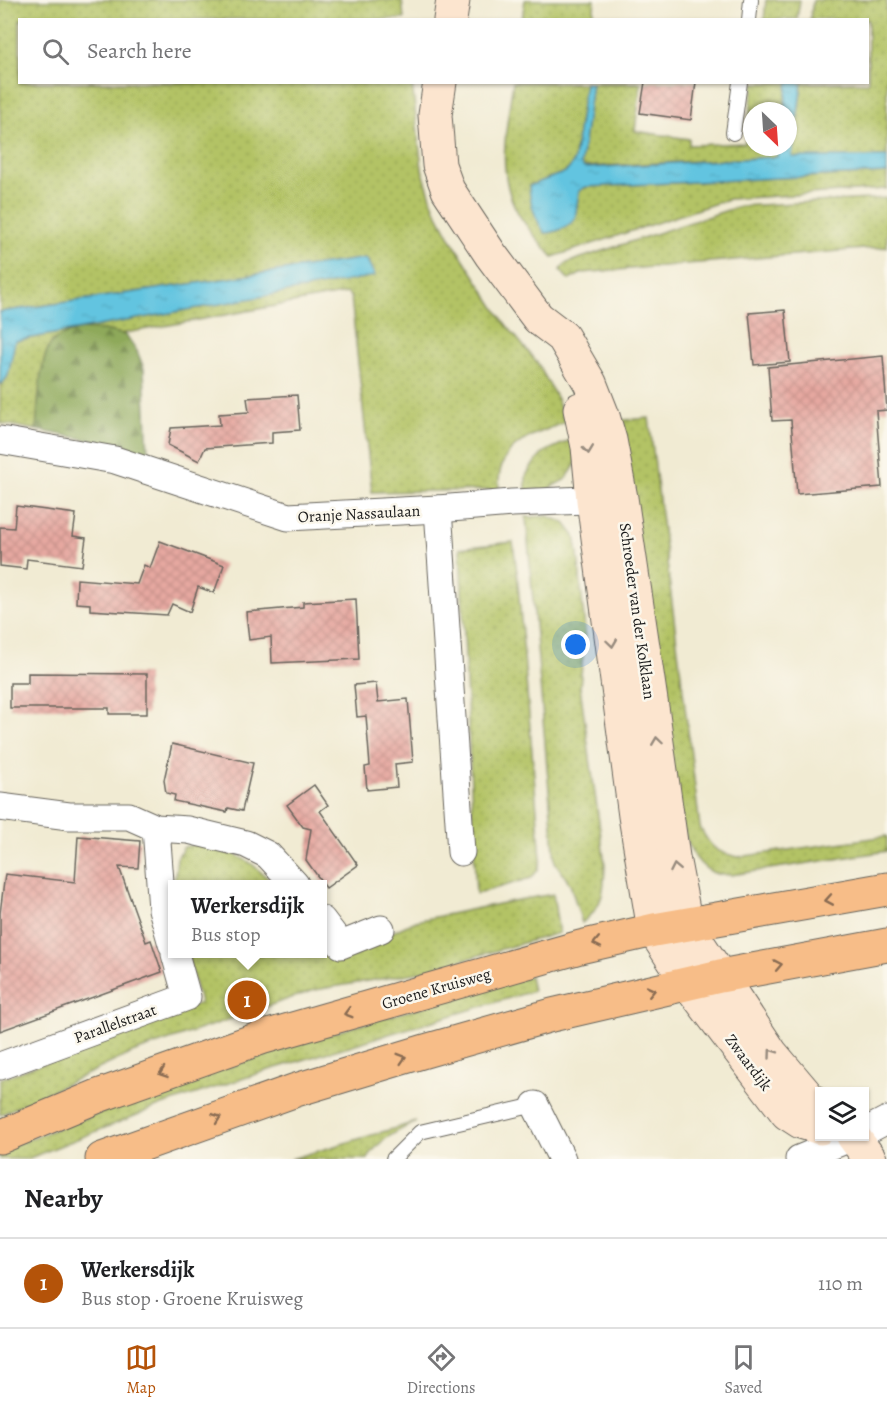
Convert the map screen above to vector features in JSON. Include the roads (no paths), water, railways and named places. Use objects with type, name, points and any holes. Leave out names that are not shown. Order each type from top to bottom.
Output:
[{"type":"main road","name":"Groene Kruisweg","points":[[0,1137],[98,1096],[261,1038],[580,947],[654,930],[887,890]]},
{"type":"main road","points":[[102,1159],[296,1090],[552,1015],[720,976],[887,945]]},
{"type":"street","points":[[450,18],[453,0]]},
{"type":"street","name":"Schroeder van der Kolklaan","points":[[440,84],[435,115],[439,165],[448,190],[491,255],[538,318],[563,337],[590,383],[610,440],[607,499],[637,833],[654,930]]},
{"type":"street","name":"Oranje Nassaulaan","points":[[0,440],[115,460],[288,517],[438,509],[512,502],[607,499]]},
{"type":"street","name":"Schroeder van der Kolklaan","points":[[607,499],[653,714],[673,857],[686,925]]},
{"type":"street","points":[[438,509],[461,852]]},
{"type":"street","points":[[0,807],[69,816],[129,816],[156,828],[188,830],[246,844],[268,855],[290,880]]},
{"type":"street","points":[[156,828],[162,909],[168,930]]},
{"type":"street","name":"Zwaardijk","points":[[686,925],[771,1053],[815,1103]]},
{"type":"street","points":[[327,927],[341,945],[381,928]]},
{"type":"street","name":"Zwaardijk","points":[[654,930],[688,983],[787,1113],[801,1122],[815,1127]]},
{"type":"street","name":"Parallelstraat","points":[[0,1066],[187,997],[176,958]]},
{"type":"street","points":[[535,1105],[561,1159]]},
{"type":"street","points":[[869,1129],[887,1120]]},
{"type":"street","points":[[799,1159],[844,1141]]},
{"type":"street","points":[[857,1141],[870,1159]]},
{"type":"lane","points":[[749,18],[751,0]]},
{"type":"lane","points":[[733,133],[740,84]]},
{"type":"lane","points":[[393,1159],[420,1132],[535,1105]]},
{"type":"water","points":[[585,84],[592,84],[581,164],[583,167],[777,157],[887,157],[887,173],[585,187],[579,191],[575,219],[562,229],[549,233],[545,233],[538,222],[529,186],[565,172],[572,165]]},
{"type":"water","points":[[788,84],[802,84],[797,120],[797,102],[785,102]]},
{"type":"water","points":[[366,258],[375,276],[15,341],[8,376],[2,384],[0,383],[0,312]]},
{"type":"place","name":"Werkersdijk","points":[[247,1000]]}]
